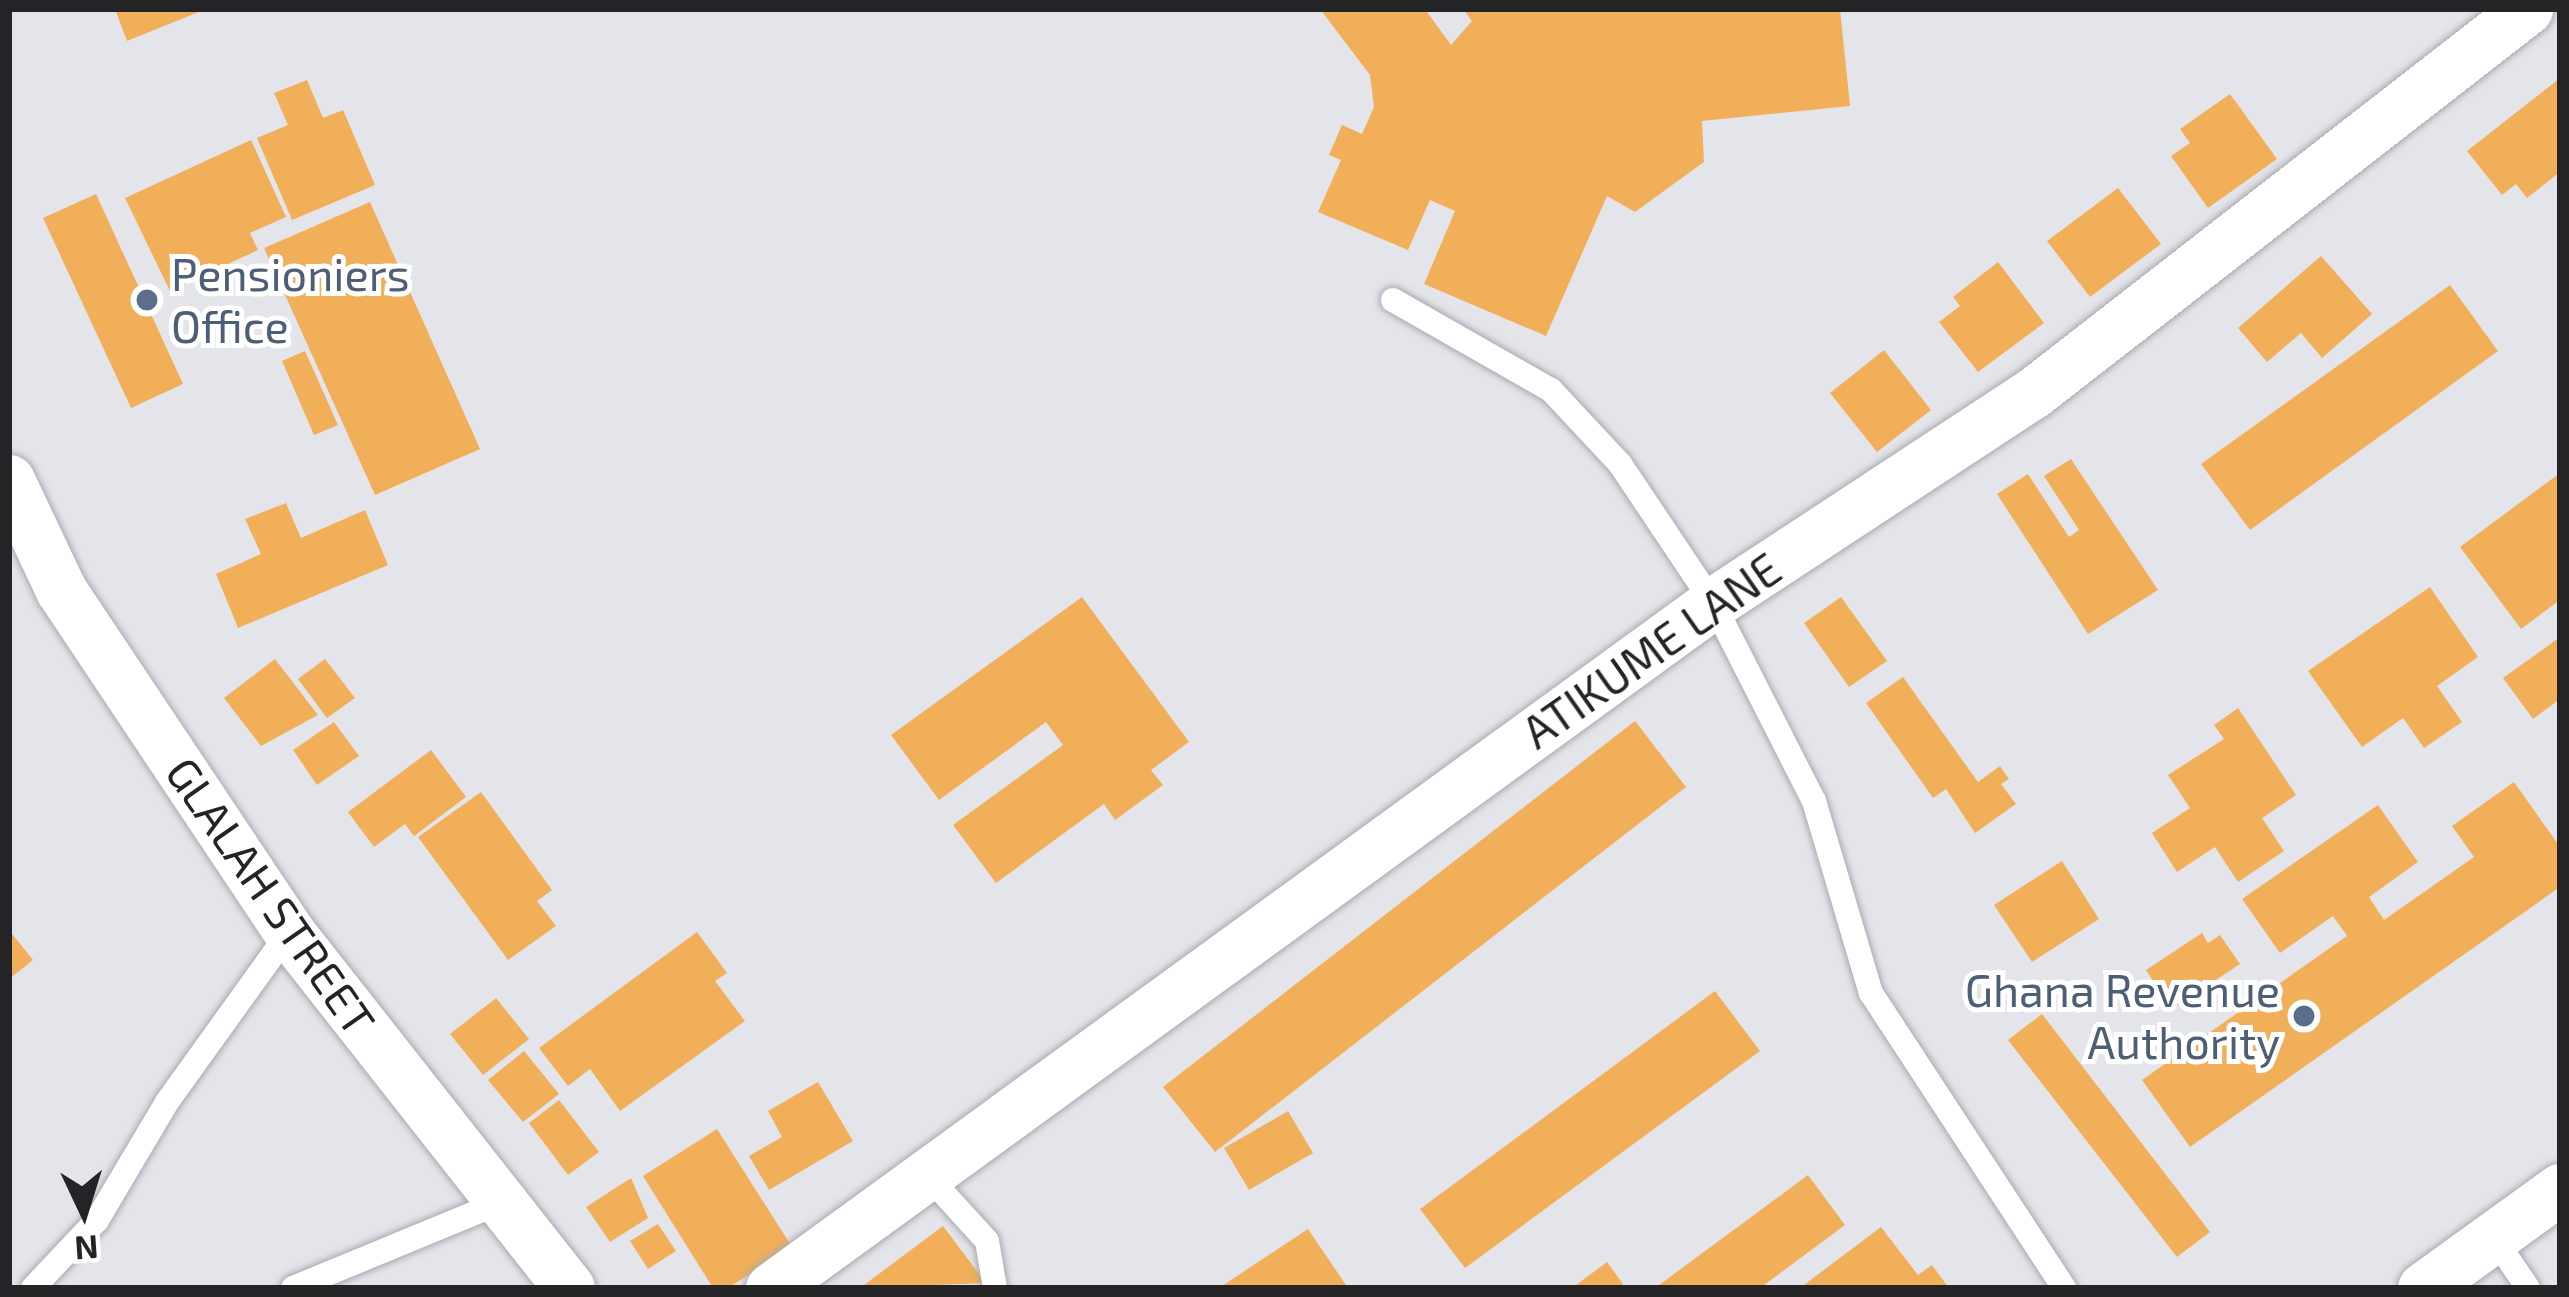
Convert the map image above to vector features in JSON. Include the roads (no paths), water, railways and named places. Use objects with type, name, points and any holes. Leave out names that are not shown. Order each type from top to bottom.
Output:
[{"type":"street","name":"ATIKUME LANE","points":[[771,1288],[1713,603],[2032,393],[2527,9]]},
{"type":"street","name":"GLALAH STREET","points":[[9,480],[61,590],[289,932],[497,1204],[568,1288]]},
{"type":"street","points":[[2423,1288],[2560,1189]]},
{"type":"lane","points":[[1394,300],[1551,390],[1620,464],[1713,603],[1814,801],[1871,994],[2064,1288]]},
{"type":"lane","points":[[33,1288],[97,1220],[167,1102],[289,932]]},
{"type":"lane","points":[[927,1175],[987,1241],[994,1288]]},
{"type":"lane","points":[[293,1288],[497,1204]]},
{"type":"lane","points":[[2494,1238],[2528,1288]]},
{"type":"place","name":"Pensioniers Office","points":[[147,300]]},
{"type":"place","name":"Ghana Revenue Authority","points":[[2304,1016]]}]
